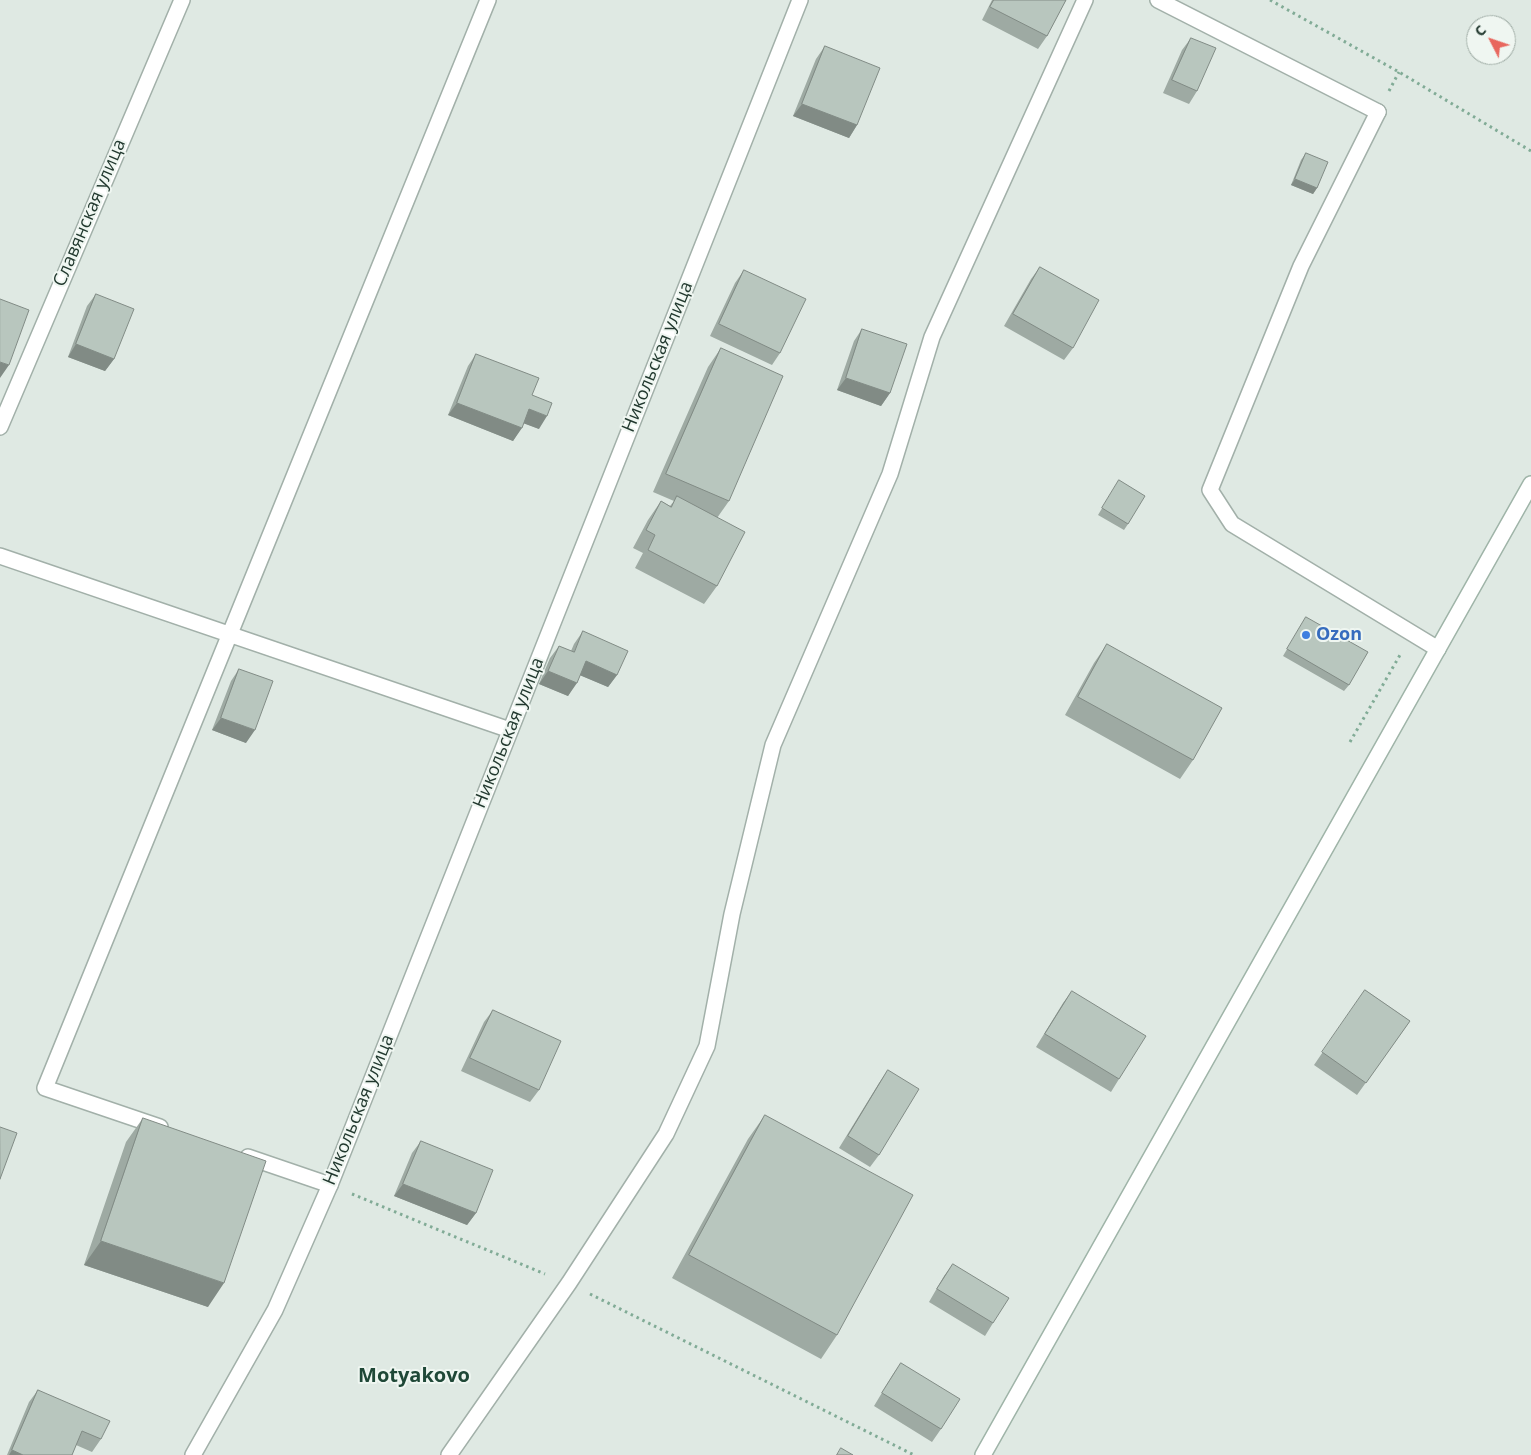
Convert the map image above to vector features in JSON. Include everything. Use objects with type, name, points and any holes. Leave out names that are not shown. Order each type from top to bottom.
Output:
[{"type":"street","name":"Славянская улица","points":[[0,427],[182,0]]},
{"type":"street","points":[[174,1132],[45,1088],[488,0]]},
{"type":"street","name":"Никольская улица","points":[[193,1455],[275,1310],[330,1185],[800,0]]},
{"type":"street","points":[[449,1455],[569,1283],[666,1134],[707,1046],[732,914],[773,745],[890,474],[932,338],[1085,0]]},
{"type":"street","points":[[1158,0],[1378,112],[1301,266],[1210,490],[1232,524],[1438,649]]},
{"type":"street","points":[[983,1455],[1531,484]]},
{"type":"street","points":[[0,556],[510,730]]},
{"type":"street","points":[[238,1153],[330,1185]]},
{"type":"path","points":[[1270,0],[1399,72],[1531,152]]},
{"type":"path","points":[[1350,742],[1413,633]]},
{"type":"path","points":[[330,1185],[569,1283],[914,1455]]},
{"type":"building","points":[[994,0],[1066,0],[1047,36],[990,7]]},
{"type":"building","points":[[1191,38],[1216,48],[1197,91],[1172,80]]},
{"type":"building","points":[[825,46],[880,68],[857,125],[802,104]]},
{"type":"building","points":[[1306,153],[1328,162],[1317,188],[1295,179]]},
{"type":"building","points":[[1040,267],[1099,300],[1073,348],[1013,314]]},
{"type":"building","points":[[744,270],[806,299],[780,353],[719,324]]},
{"type":"building","points":[[96,294],[134,309],[114,359],[76,344]]},
{"type":"building","points":[[0,299],[29,310],[9,365],[0,362]]},
{"type":"building","points":[[862,329],[907,344],[890,393],[846,378]]},
{"type":"building","points":[[721,348],[783,376],[729,501],[666,474]]},
{"type":"building","points":[[476,354],[539,378],[532,395],[552,403],[547,416],[529,409],[522,428],[457,403]]},
{"type":"building","points":[[1119,480],[1145,496],[1128,524],[1102,508]]},
{"type":"building","points":[[677,496],[745,532],[717,586],[648,550],[655,535],[646,530],[661,501],[671,507]]},
{"type":"building","points":[[1306,617],[1368,652],[1349,685],[1287,649]]},
{"type":"building","points":[[583,631],[628,651],[617,675],[586,661],[577,683],[548,671],[559,646],[574,652]]},
{"type":"building","points":[[1107,644],[1222,708],[1193,760],[1078,697]]},
{"type":"building","points":[[239,669],[273,681],[255,730],[221,718]]},
{"type":"building","points":[[1365,990],[1410,1021],[1366,1083],[1322,1052]]},
{"type":"building","points":[[1072,991],[1146,1036],[1119,1079],[1045,1034]]},
{"type":"building","points":[[493,1010],[561,1041],[539,1090],[470,1058]]},
{"type":"building","points":[[888,1070],[919,1089],[879,1155],[848,1136]]},
{"type":"building","points":[[765,1115],[913,1195],[837,1335],[689,1255]]},
{"type":"building","points":[[143,1118],[266,1161],[224,1283],[101,1241]]},
{"type":"building","points":[[0,1127],[17,1133],[0,1179]]},
{"type":"building","points":[[421,1141],[493,1170],[476,1213],[403,1184]]},
{"type":"building","points":[[953,1264],[1009,1298],[993,1323],[937,1289]]},
{"type":"building","points":[[901,1363],[960,1399],[941,1429],[882,1393]]},
{"type":"building","points":[[38,1390],[110,1421],[101,1439],[82,1431],[72,1455],[23,1455],[12,1450]]},
{"type":"building","points":[[841,1448],[853,1455],[837,1455]]},
{"type":"place","name":"Ozon","points":[[1306,635]]},
{"type":"district","name":"Motyakovo","points":[[414,1376]]}]
